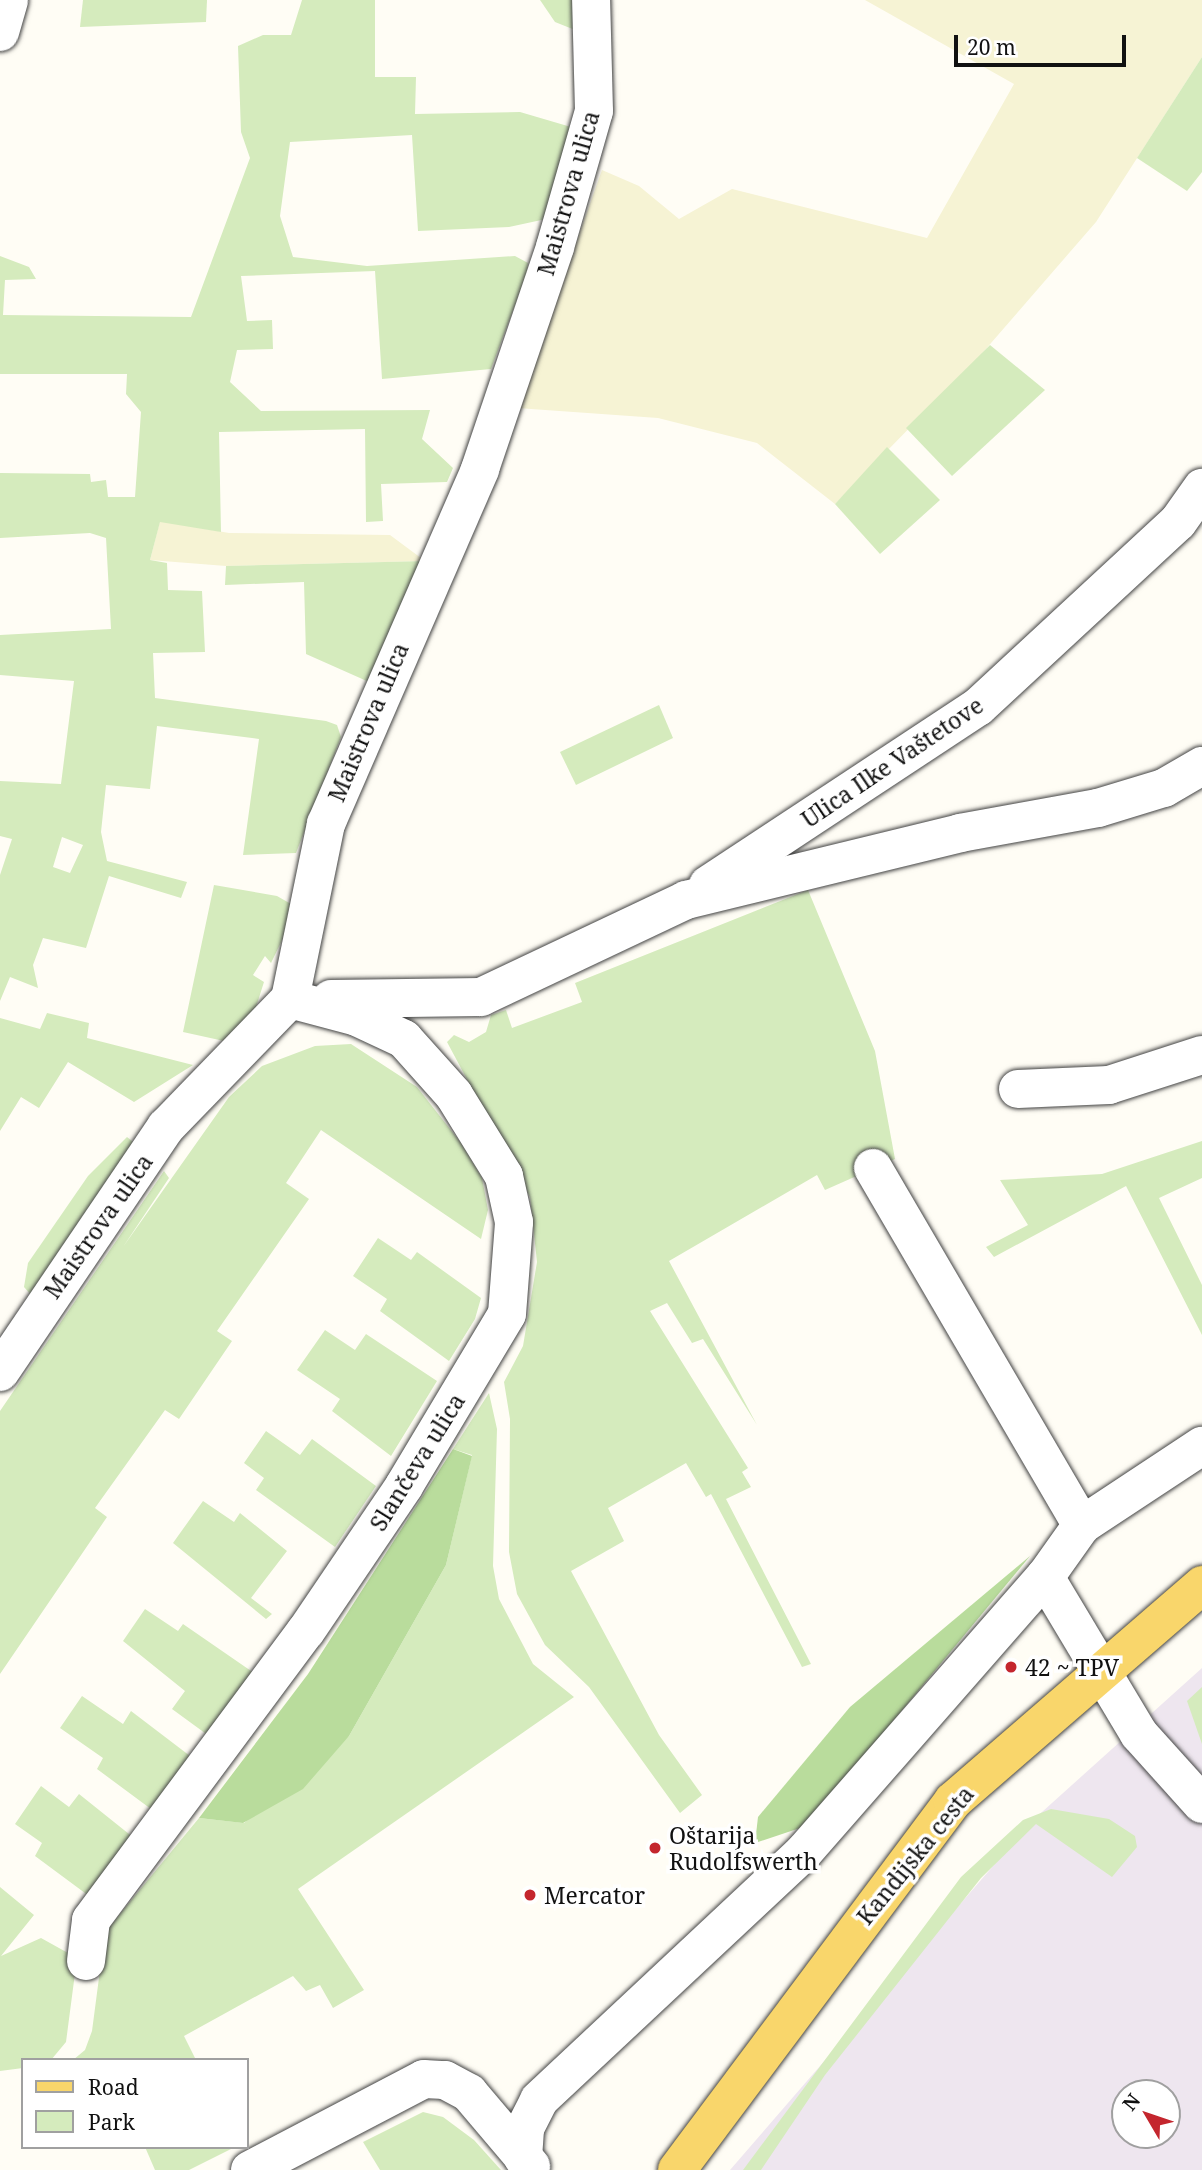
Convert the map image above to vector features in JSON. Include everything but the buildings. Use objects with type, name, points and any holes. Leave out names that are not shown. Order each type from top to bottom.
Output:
[{"type":"main road","name":"Kandijska cesta","points":[[677,2170],[953,1801],[1098,1670],[1202,1585]]},
{"type":"street","points":[[0,32],[9,0]]},
{"type":"street","name":"Maistrova ulica","points":[[0,1372],[166,1127],[290,999],[326,824],[480,469],[555,247],[594,111],[591,0]]},
{"type":"street","name":"Ulica Ilke Vaštetove","points":[[290,999],[481,997],[686,900],[978,707],[1178,522],[1202,488]]},
{"type":"street","name":"Ulica Ilke Vaštetove","points":[[686,900],[960,833],[1098,808],[1164,788],[1202,766]]},
{"type":"street","name":"Slančeva ulica","points":[[86,1961],[91,1920],[306,1631],[404,1486],[507,1314],[514,1222],[504,1176],[454,1095],[404,1039],[357,1017],[290,999]]},
{"type":"street","points":[[1018,1089],[1109,1086],[1202,1055]]},
{"type":"street","points":[[873,1168],[1082,1525]]},
{"type":"street","points":[[529,2164],[525,2128],[539,2100],[803,1853],[1045,1577],[1082,1525],[1202,1446]]},
{"type":"street","points":[[1045,1577],[1098,1670],[1139,1734],[1202,1804]]},
{"type":"street","points":[[250,2170],[424,2079],[445,2080],[469,2093],[529,2164]]},
{"type":"shaded area","points":[[865,0],[1202,0],[1202,57],[1096,222],[978,358],[835,504],[757,443],[658,418],[517,408],[602,170],[639,186],[679,219],[732,189],[927,238],[1014,84]]},
{"type":"shaded area","points":[[160,521],[229,533],[390,535],[425,561],[226,566],[150,560]]},
{"type":"shaded area","points":[[1202,1668],[1202,2170],[730,2170],[1032,1821]]},
{"type":"green space","points":[[83,0],[207,0],[206,22],[80,27]]},
{"type":"green space","points":[[302,0],[375,0],[375,77],[416,77],[415,114],[520,112],[571,127],[546,219],[509,227],[418,231],[412,135],[290,142],[280,216],[293,257],[367,266],[515,256],[528,263],[527,273],[491,369],[382,379],[375,271],[241,276],[247,321],[272,320],[273,349],[237,350],[230,382],[261,411],[430,410],[422,439],[453,468],[447,482],[381,484],[383,521],[366,522],[365,429],[219,432],[221,532],[160,522],[150,560],[167,563],[168,590],[202,591],[205,652],[153,653],[155,698],[326,721],[337,725],[341,737],[331,763],[296,853],[243,855],[259,739],[157,726],[150,789],[106,785],[101,832],[107,861],[187,882],[181,898],[109,876],[86,948],[43,938],[33,965],[38,988],[10,977],[0,1001],[0,875],[12,839],[0,836],[0,781],[61,784],[74,681],[0,675],[0,635],[111,629],[106,538],[90,533],[0,538],[0,473],[90,474],[91,482],[106,480],[108,497],[135,497],[141,412],[126,394],[127,374],[0,374],[0,256],[29,267],[36,279],[5,280],[3,315],[191,317],[250,158],[241,132],[238,46],[263,35],[291,35]],"holes":[[[62,837],[83,845],[70,873],[53,867]]]},
{"type":"green space","points":[[540,0],[580,0],[575,30],[555,22]]},
{"type":"green space","points":[[1202,57],[1202,172],[1187,191],[1137,158]]},
{"type":"green space","points":[[990,345],[1045,390],[952,476],[906,428]]},
{"type":"green space","points":[[887,447],[940,500],[880,554],[835,504]]},
{"type":"green space","points":[[425,561],[369,682],[306,654],[304,582],[225,585],[226,566]]},
{"type":"green space","points":[[659,705],[673,738],[576,785],[560,752]]},
{"type":"green space","points":[[214,885],[277,896],[291,904],[289,926],[271,963],[265,956],[253,975],[264,982],[256,1007],[224,1041],[183,1032]]},
{"type":"green space","points":[[808,890],[875,1051],[895,1159],[825,1190],[817,1175],[669,1261],[757,1425],[703,1339],[692,1343],[667,1303],[650,1311],[748,1468],[742,1472],[751,1487],[726,1499],[811,1664],[802,1667],[711,1494],[706,1497],[686,1463],[608,1508],[624,1541],[571,1571],[659,1735],[702,1795],[680,1813],[589,1687],[545,1645],[517,1594],[509,1552],[510,1419],[504,1382],[523,1346],[537,1262],[530,1197],[447,1042],[454,1035],[469,1042],[486,1032],[491,1015],[506,1010],[512,1028],[582,1002],[575,983]]},
{"type":"green space","points":[[47,1013],[89,1023],[87,1038],[193,1065],[134,1102],[68,1062],[39,1108],[21,1097],[0,1131],[0,1018],[40,1029]]},
{"type":"green space","points":[[351,1044],[417,1087],[461,1143],[482,1178],[488,1210],[481,1239],[321,1130],[286,1183],[309,1199],[217,1331],[232,1341],[179,1419],[165,1410],[95,1508],[107,1517],[0,1674],[0,1411],[164,1171],[169,1178],[123,1247],[229,1097],[262,1066],[315,1046]]},
{"type":"green space","points":[[127,1137],[138,1146],[31,1295],[24,1287],[28,1263],[88,1176]]},
{"type":"green space","points":[[1202,1141],[1202,1178],[1159,1198],[1202,1285],[1202,1335],[1126,1186],[994,1257],[986,1247],[1028,1225],[1000,1180],[1102,1174]]},
{"type":"green space","points":[[378,1238],[411,1260],[417,1252],[481,1298],[475,1319],[449,1361],[380,1311],[387,1299],[353,1276]]},
{"type":"green space","points":[[325,1330],[355,1350],[366,1334],[437,1381],[391,1456],[332,1411],[340,1399],[297,1370]]},
{"type":"green space","points":[[489,1393],[497,1429],[493,1566],[499,1599],[533,1664],[574,1697],[298,1889],[364,1990],[333,2008],[320,1985],[306,1991],[293,1976],[184,2036],[195,2058],[75,2058],[85,2050],[92,2031],[105,1932],[199,1818],[244,1823],[349,1736],[446,1565],[472,1455],[453,1449]]},
{"type":"green space","points":[[266,1431],[300,1455],[312,1439],[376,1486],[335,1547],[256,1490],[264,1478],[244,1463]]},
{"type":"green space","points":[[453,1449],[472,1456],[446,1565],[349,1736],[303,1789],[243,1823],[199,1818],[308,1674]]},
{"type":"green space","points":[[203,1501],[234,1522],[240,1513],[287,1551],[251,1598],[272,1614],[266,1619],[173,1543]]},
{"type":"green space","points":[[1030,1556],[806,1826],[755,1843],[758,1817],[850,1707]]},
{"type":"green space","points":[[145,1609],[178,1631],[183,1624],[254,1673],[209,1736],[172,1709],[185,1691],[123,1641]]},
{"type":"green space","points":[[1202,1687],[1202,1744],[1187,1701]]},
{"type":"green space","points":[[82,1696],[123,1724],[131,1711],[194,1759],[155,1812],[97,1769],[103,1758],[60,1728]]},
{"type":"green space","points":[[41,1786],[69,1807],[79,1794],[134,1838],[89,1896],[35,1856],[42,1843],[15,1824]]},
{"type":"green space","points":[[1051,1809],[1109,1819],[1135,1836],[1137,1847],[1112,1877],[1036,1824],[981,1878],[825,2075],[761,2170],[743,2170],[961,1877],[1023,1820]]},
{"type":"green space","points":[[0,1887],[34,1915],[1,1956],[41,1938],[77,1958],[66,2042],[53,2058],[21,2058],[21,2068],[0,2071]]},
{"type":"green space","points":[[423,2112],[443,2117],[474,2140],[501,2170],[380,2170],[363,2142]]},
{"type":"green space","points":[[146,2149],[231,2149],[189,2170],[155,2170]]},
{"type":"place","name":"42 ~ TPV","points":[[1011,1667]]},
{"type":"place","name":"Oštarija Rudolfswerth","points":[[655,1848]]},
{"type":"place","name":"Mercator","points":[[530,1895]]}]
